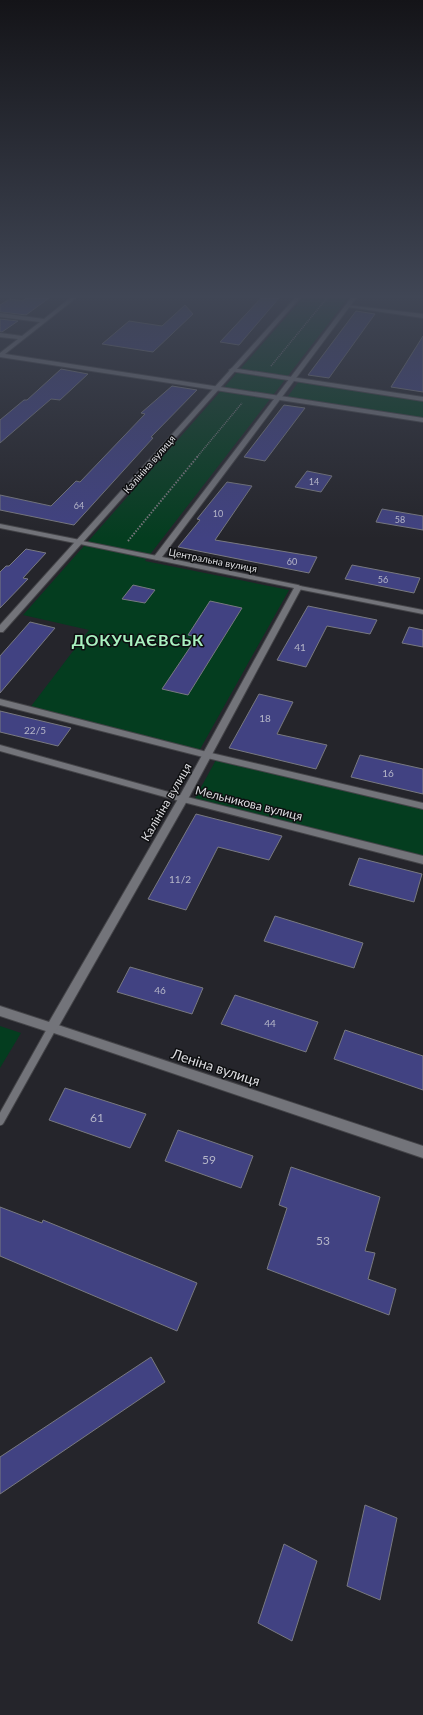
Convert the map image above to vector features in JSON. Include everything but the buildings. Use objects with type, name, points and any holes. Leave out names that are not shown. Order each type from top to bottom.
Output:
[{"type":"street","points":[[151,378],[423,420]]},
{"type":"street","name":"Калініна вулиця","points":[[0,630],[225,378]]},
{"type":"street","points":[[286,378],[423,399]]},
{"type":"street","points":[[157,558],[293,379]]},
{"type":"street","name":"Центральна вулиця","points":[[0,526],[423,612]]},
{"type":"street","name":"Калініна вулиця","points":[[52,1028],[183,799],[298,587]]},
{"type":"street","points":[[0,702],[207,755],[423,806]]},
{"type":"street","name":"Мельникова вулиця","points":[[0,748],[183,799],[423,860]]},
{"type":"street","name":"Леніна вулиця","points":[[0,1011],[423,1152]]},
{"type":"lane","points":[[0,1121],[52,1028]]},
{"type":"path","points":[[120,551],[250,393]]},
{"type":"green space","points":[[232,378],[286,378],[145,561],[289,590],[198,753],[29,709],[89,630],[23,615]]},
{"type":"green space","points":[[300,380],[423,399],[423,420],[286,399]]},
{"type":"green space","points":[[217,758],[423,806],[423,860],[193,802]]},
{"type":"green space","points":[[0,1026],[21,1033],[0,1068]]},
{"type":"district","name":"ДОКУЧАЄВСЬК","points":[[138,639]]}]
